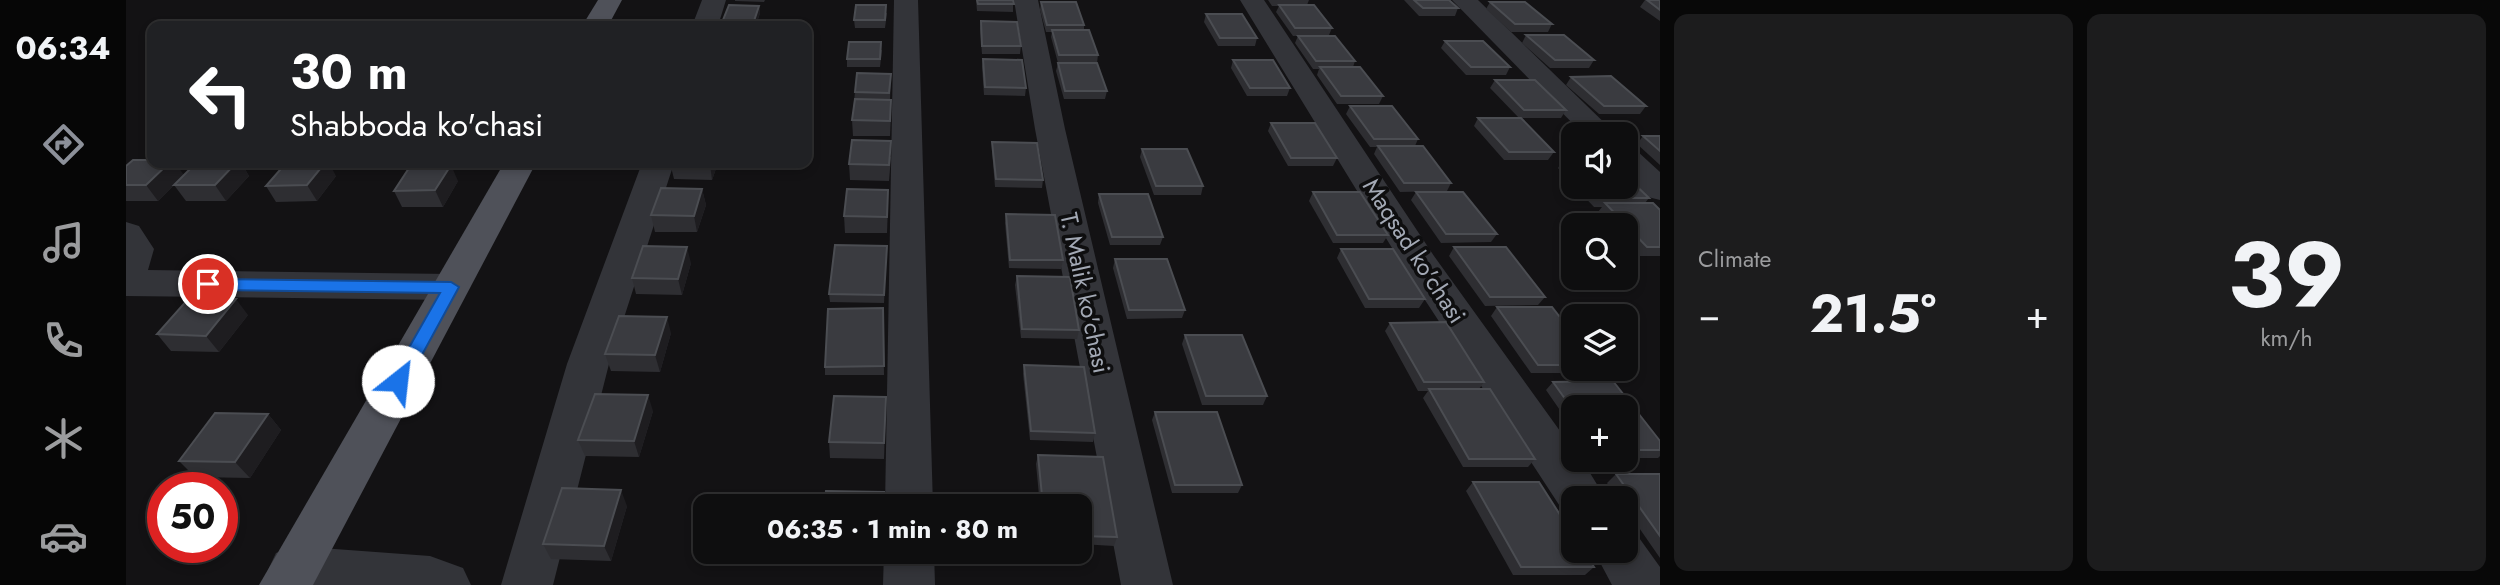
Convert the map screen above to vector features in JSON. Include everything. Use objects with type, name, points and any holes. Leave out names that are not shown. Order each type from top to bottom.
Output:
[{"type":"main road","points":[[598,21],[610,0]]},
{"type":"main road","points":[[290,577],[517,168]]},
{"type":"street","points":[[707,21],[714,0]]},
{"type":"street","points":[[906,0],[909,494]]},
{"type":"street","name":"T. Malik ko'chasi","points":[[1026,0],[1050,128],[1147,585]]},
{"type":"street","name":"Maqsad ko'chasi","points":[[1252,0],[1421,265],[1573,486]]},
{"type":"street","points":[[1464,0],[1589,122]]},
{"type":"street","points":[[527,585],[588,364],[655,168]]},
{"type":"street","points":[[1638,169],[1660,190]]},
{"type":"street","points":[[126,234],[136,249],[126,284],[451,287]]},
{"type":"street","points":[[1627,563],[1642,585]]},
{"type":"street","points":[[909,564],[909,585]]},
{"type":"street","points":[[290,577],[430,580],[445,585]]},
{"type":"building","points":[[977,0],[1013,0],[1014,4],[978,4]]},
{"type":"building","points":[[1414,0],[1449,0],[1458,8],[1423,8]]},
{"type":"building","points":[[1647,0],[1660,0],[1660,10]]},
{"type":"building","points":[[1041,2],[1076,2],[1084,25],[1047,25]]},
{"type":"building","points":[[1490,2],[1525,2],[1552,24],[1515,24]]},
{"type":"building","points":[[729,5],[759,6],[754,21],[723,20]]},
{"type":"building","points":[[856,5],[886,5],[885,20],[854,20]]},
{"type":"building","points":[[1279,5],[1314,5],[1332,28],[1295,28]]},
{"type":"building","points":[[1206,14],[1242,14],[1257,38],[1220,38]]},
{"type":"building","points":[[981,21],[1017,22],[1021,46],[982,46]]},
{"type":"building","points":[[1052,30],[1089,30],[1098,55],[1059,55]]},
{"type":"building","points":[[1526,35],[1564,35],[1594,60],[1555,60]]},
{"type":"building","points":[[1298,36],[1335,36],[1355,61],[1316,61]]},
{"type":"building","points":[[1445,41],[1483,41],[1510,67],[1471,67]]},
{"type":"building","points":[[849,42],[881,42],[880,59],[847,59]]},
{"type":"building","points":[[983,59],[1022,60],[1026,88],[985,87]]},
{"type":"building","points":[[1233,60],[1273,60],[1290,88],[1250,88]]},
{"type":"building","points":[[1058,63],[1097,63],[1107,91],[1065,91]]},
{"type":"building","points":[[1320,67],[1360,67],[1383,96],[1341,96]]},
{"type":"building","points":[[857,73],[891,74],[889,93],[855,92]]},
{"type":"building","points":[[1611,76],[1646,106],[1604,106],[1571,77]]},
{"type":"building","points":[[1495,80],[1535,80],[1566,110],[1524,110]]},
{"type":"building","points":[[855,99],[891,100],[890,121],[852,120]]},
{"type":"building","points":[[1350,106],[1392,106],[1418,139],[1374,139]]},
{"type":"building","points":[[1478,118],[1521,118],[1554,152],[1509,152]]},
{"type":"building","points":[[1271,123],[1315,123],[1337,158],[1291,158]]},
{"type":"building","points":[[1643,136],[1660,136],[1660,151]]},
{"type":"building","points":[[852,140],[891,141],[889,165],[849,164]]},
{"type":"building","points":[[992,142],[1037,143],[1043,180],[996,179]]},
{"type":"building","points":[[1378,146],[1423,146],[1451,183],[1404,183]]},
{"type":"building","points":[[1142,149],[1187,149],[1203,186],[1156,186]]},
{"type":"building","points":[[133,160],[147,160],[147,168],[164,168],[146,185],[126,185],[126,166]]},
{"type":"building","points":[[191,168],[231,168],[215,185],[174,185]]},
{"type":"building","points":[[282,168],[321,168],[307,185],[266,186]]},
{"type":"building","points":[[409,168],[449,168],[435,190],[394,191]]},
{"type":"building","points":[[1638,187],[1649,198],[1638,198]]},
{"type":"building","points":[[661,188],[702,189],[694,216],[651,215]]},
{"type":"building","points":[[847,189],[888,190],[887,217],[844,216]]},
{"type":"building","points":[[1313,192],[1360,192],[1388,235],[1337,235]]},
{"type":"building","points":[[1416,192],[1463,192],[1497,234],[1446,234]]},
{"type":"building","points":[[1099,194],[1148,194],[1163,237],[1112,237]]},
{"type":"building","points":[[1605,203],[1653,203],[1660,210],[1660,247],[1647,247],[1638,238],[1638,213],[1615,213]]},
{"type":"building","points":[[1006,214],[1055,215],[1063,260],[1010,260]]},
{"type":"building","points":[[835,245],[887,246],[884,295],[829,294]]},
{"type":"building","points":[[643,246],[687,247],[678,279],[632,278]]},
{"type":"building","points":[[1454,247],[1506,247],[1545,297],[1490,297]]},
{"type":"building","points":[[1341,249],[1393,249],[1425,299],[1369,299]]},
{"type":"building","points":[[1115,259],[1167,259],[1185,310],[1129,310]]},
{"type":"building","points":[[1017,276],[1070,277],[1079,330],[1022,329]]},
{"type":"building","points":[[189,298],[236,299],[206,336],[157,334]]},
{"type":"building","points":[[1497,307],[1552,307],[1561,319],[1561,365],[1538,365]]},
{"type":"building","points":[[883,308],[884,366],[825,367],[828,309]]},
{"type":"building","points":[[619,316],[667,317],[655,355],[605,354]]},
{"type":"building","points":[[1446,322],[1484,382],[1424,382],[1390,323]]},
{"type":"building","points":[[1185,335],[1242,335],[1267,396],[1206,396]]},
{"type":"building","points":[[1024,365],[1084,367],[1095,433],[1031,431]]},
{"type":"building","points":[[1613,381],[1624,395],[1562,395],[1553,382]]},
{"type":"building","points":[[1429,389],[1490,389],[1535,459],[1469,459]]},
{"type":"building","points":[[595,394],[648,395],[634,441],[578,440]]},
{"type":"building","points":[[834,396],[886,397],[884,443],[829,442]]},
{"type":"building","points":[[1155,412],[1217,412],[1242,485],[1175,485]]},
{"type":"building","points":[[215,413],[268,414],[235,462],[179,461]]},
{"type":"building","points":[[1638,413],[1660,441],[1660,450],[1638,450]]},
{"type":"building","points":[[1038,455],[1103,457],[1117,537],[1092,536],[1092,494],[1042,494]]},
{"type":"building","points":[[1616,474],[1660,474],[1660,536],[1638,505],[1638,486],[1625,486]]},
{"type":"building","points":[[1473,482],[1539,482],[1561,516],[1561,563],[1592,563],[1594,567],[1521,567]]},
{"type":"building","points":[[562,488],[621,490],[604,546],[543,544]]},
{"type":"building","points":[[826,491],[884,492],[884,494],[826,494]]},
{"type":"route","points":[[208,284],[451,287],[398,381]]}]
